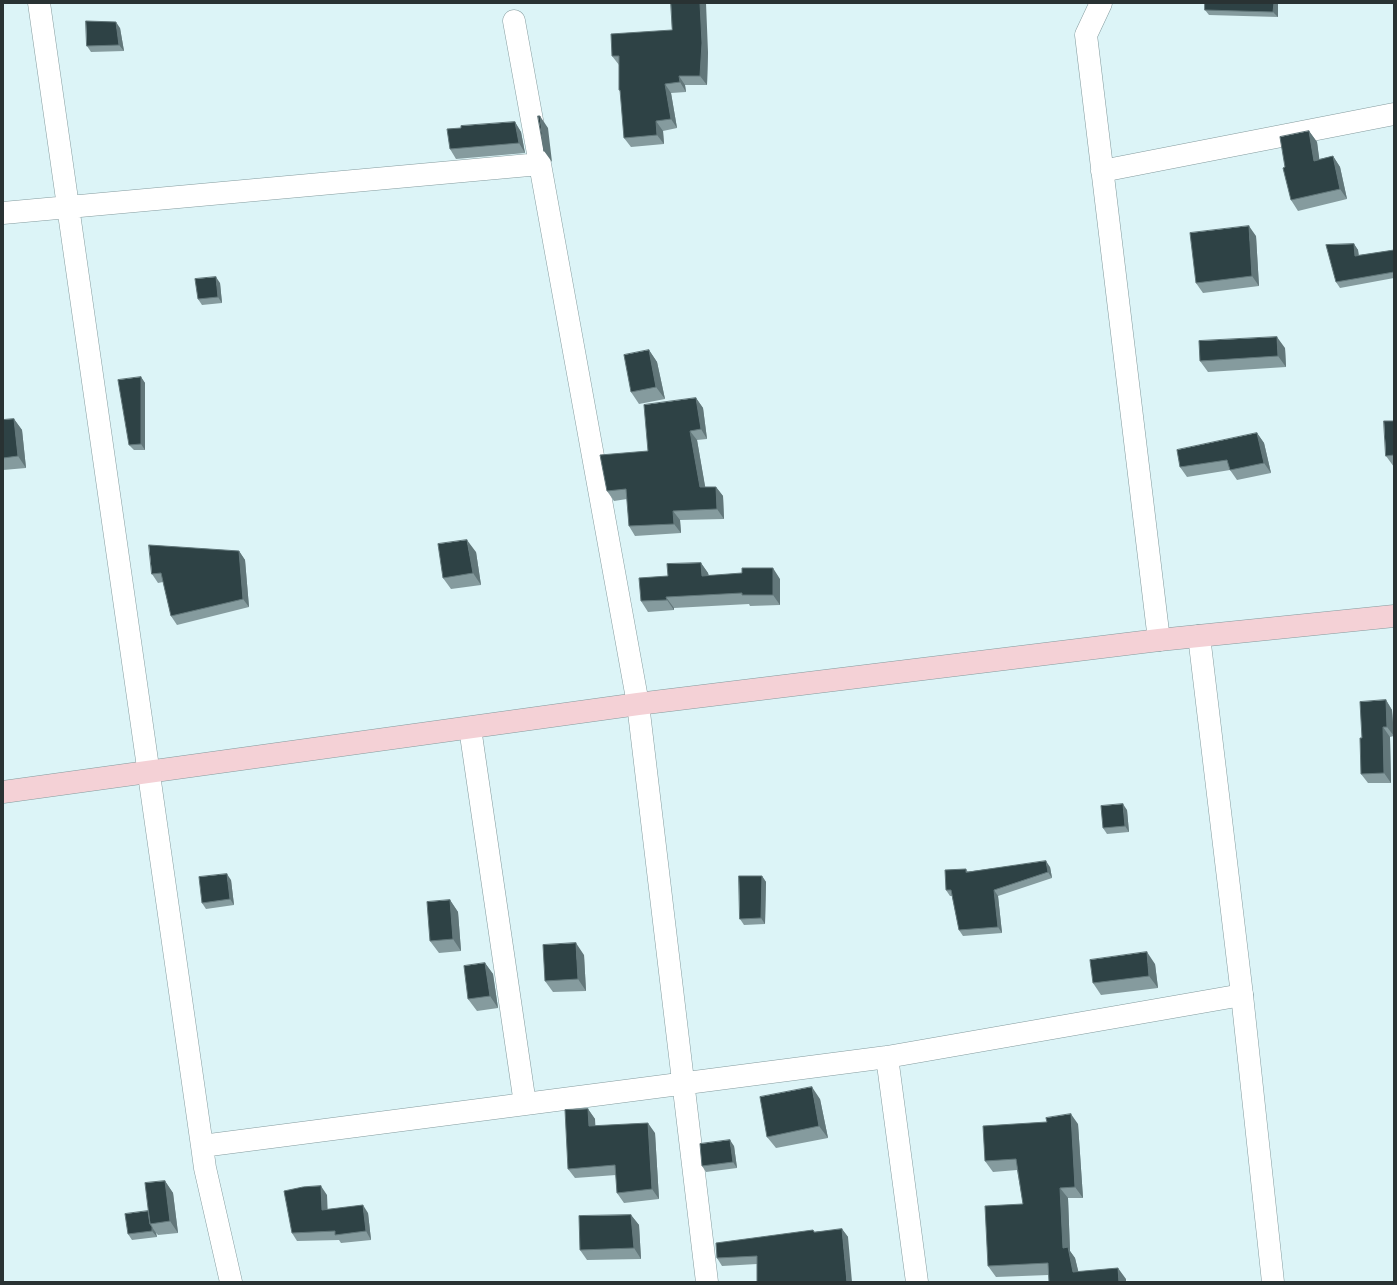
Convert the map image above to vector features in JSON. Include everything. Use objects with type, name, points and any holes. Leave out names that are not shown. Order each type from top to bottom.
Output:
[{"type":"main road","points":[[3,792],[638,704],[1159,640],[1394,616]]},
{"type":"street","points":[[39,3],[205,1168],[231,1282]]},
{"type":"street","points":[[1101,3],[1086,35],[1159,640]]},
{"type":"street","points":[[514,22],[638,704],[707,1282]]},
{"type":"street","points":[[1102,171],[1394,114]]},
{"type":"street","points":[[3,213],[540,164]]},
{"type":"street","points":[[1199,636],[1242,995],[1273,1282]]},
{"type":"street","points":[[470,728],[525,1104]]},
{"type":"street","points":[[202,1146],[887,1057],[1242,995]]},
{"type":"street","points":[[887,1057],[917,1282]]},
{"type":"building","points":[[671,3],[700,3],[702,43],[700,76],[679,76],[680,82],[665,84],[671,119],[656,121],[657,135],[624,138],[619,90],[619,56],[612,56],[611,34],[672,30]]},
{"type":"building","points":[[1205,3],[1274,3],[1273,12],[1205,10]]},
{"type":"building","points":[[86,21],[116,22],[119,45],[87,46]]},
{"type":"building","points":[[538,116],[540,116],[544,151]]},
{"type":"building","points":[[515,122],[519,143],[450,149],[447,129],[461,128],[461,126]]},
{"type":"building","points":[[1309,131],[1314,161],[1333,156],[1340,189],[1291,200],[1283,168],[1285,167],[1280,137]]},
{"type":"building","points":[[1249,226],[1252,276],[1196,283],[1190,233]]},
{"type":"building","points":[[1354,244],[1355,256],[1394,250],[1394,272],[1336,282],[1326,245]]},
{"type":"building","points":[[216,277],[218,297],[198,299],[195,279]]},
{"type":"building","points":[[1277,337],[1278,356],[1200,361],[1199,341]]},
{"type":"building","points":[[649,350],[656,387],[631,392],[624,355]]},
{"type":"building","points":[[141,377],[141,444],[129,445],[118,380]]},
{"type":"building","points":[[696,398],[701,429],[690,431],[700,487],[716,487],[717,509],[673,511],[674,524],[629,526],[626,489],[607,491],[600,455],[648,451],[644,405]]},
{"type":"building","points":[[14,419],[18,456],[3,458],[3,420]]},
{"type":"building","points":[[1384,421],[1394,421],[1394,455],[1386,456]]},
{"type":"building","points":[[1257,433],[1264,463],[1230,470],[1227,460],[1180,467],[1177,450]]},
{"type":"building","points":[[467,540],[473,573],[443,578],[438,544]]},
{"type":"building","points":[[149,545],[239,551],[243,599],[171,616],[161,573],[152,574]]},
{"type":"building","points":[[701,563],[702,576],[742,573],[742,568],[773,568],[773,595],[742,595],[742,593],[666,597],[667,600],[641,601],[639,578],[668,576],[667,564]]},
{"type":"building","points":[[1386,700],[1387,727],[1383,727],[1384,773],[1361,774],[1360,738],[1362,738],[1360,702]]},
{"type":"building","points":[[1123,804],[1125,826],[1103,828],[1101,806]]},
{"type":"building","points":[[1046,861],[1048,872],[994,890],[998,927],[959,930],[951,890],[946,890],[945,870],[966,869],[966,872]]},
{"type":"building","points":[[227,874],[230,899],[202,903],[199,877]]},
{"type":"building","points":[[739,876],[762,876],[761,918],[740,919]]},
{"type":"building","points":[[450,900],[453,939],[430,941],[427,902]]},
{"type":"building","points":[[576,943],[578,979],[545,981],[543,945]]},
{"type":"building","points":[[1147,952],[1149,976],[1093,983],[1090,960]]},
{"type":"building","points":[[485,963],[490,996],[468,999],[464,966]]},
{"type":"building","points":[[812,1087],[819,1126],[767,1137],[760,1097]]},
{"type":"building","points":[[588,1109],[589,1126],[648,1123],[652,1189],[617,1193],[615,1165],[568,1169],[565,1110]]},
{"type":"building","points":[[1071,1114],[1075,1187],[1060,1188],[1063,1248],[1068,1247],[1073,1272],[1118,1268],[1119,1282],[1049,1282],[1048,1263],[988,1266],[985,1206],[1023,1204],[1016,1159],[985,1161],[983,1126],[1047,1122],[1046,1118]]},
{"type":"building","points":[[730,1140],[733,1162],[702,1166],[700,1144]]},
{"type":"building","points":[[165,1181],[170,1221],[150,1224],[145,1183]]},
{"type":"building","points":[[321,1186],[322,1210],[363,1205],[366,1231],[335,1235],[335,1231],[292,1233],[284,1191],[303,1187]]},
{"type":"building","points":[[148,1211],[152,1231],[128,1234],[125,1214]]},
{"type":"building","points":[[631,1215],[634,1248],[580,1250],[579,1216]]},
{"type":"building","points":[[842,1229],[847,1282],[757,1282],[757,1256],[717,1258],[716,1243],[813,1230],[814,1232]]}]
